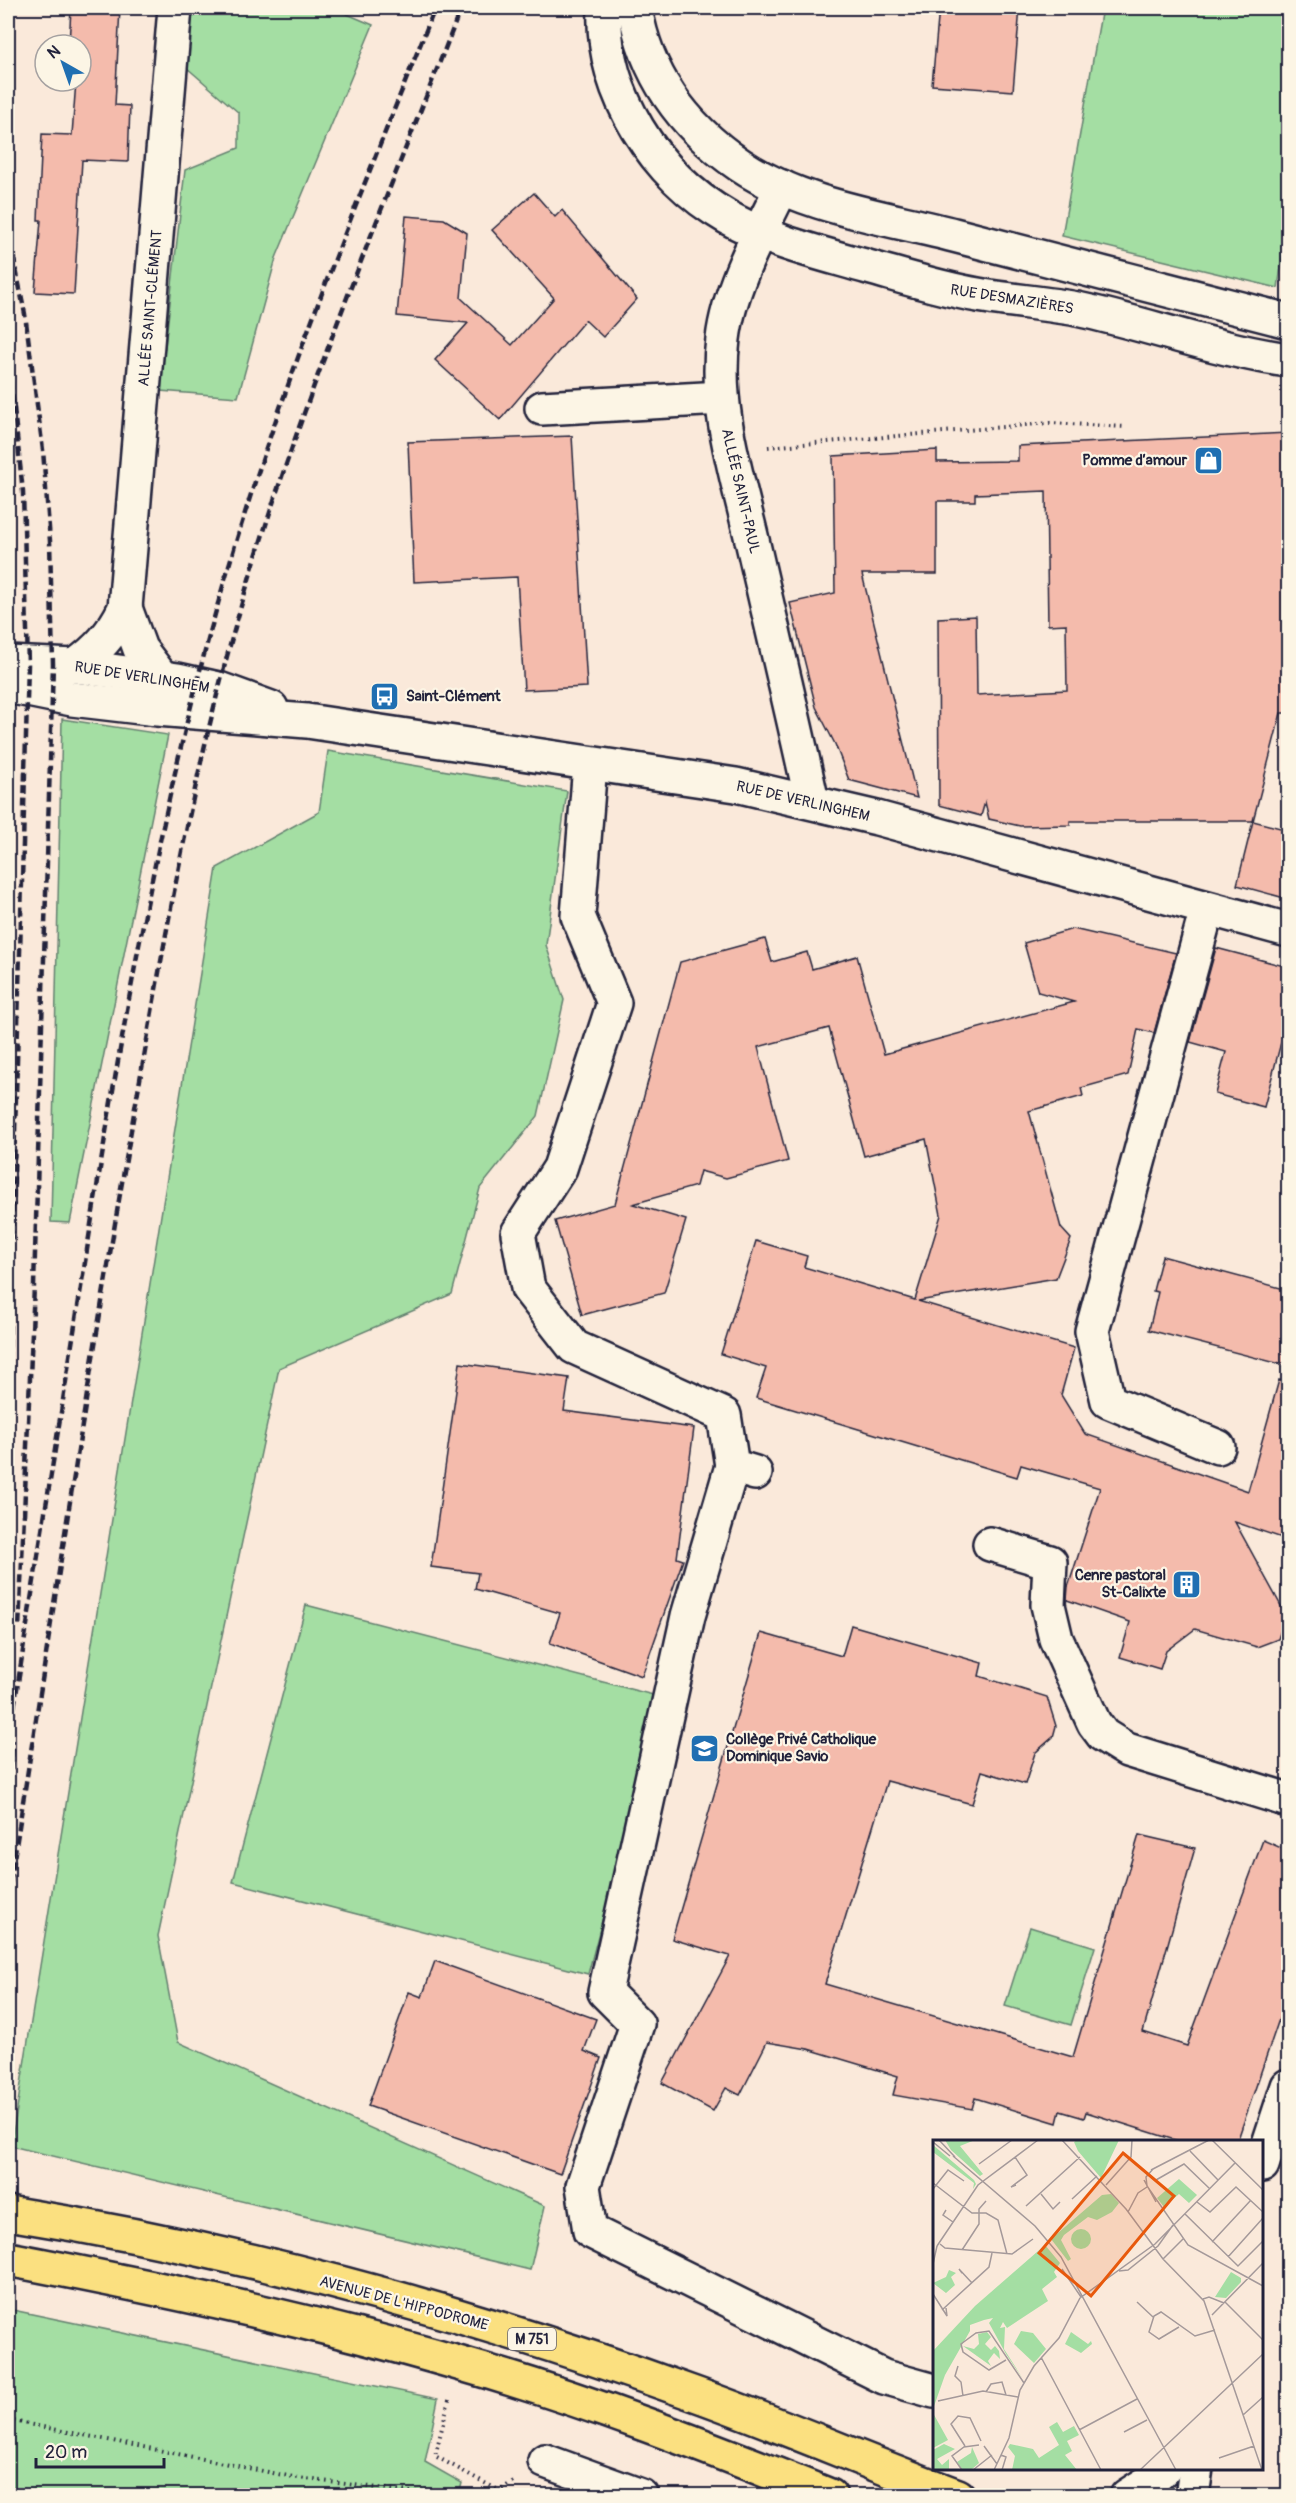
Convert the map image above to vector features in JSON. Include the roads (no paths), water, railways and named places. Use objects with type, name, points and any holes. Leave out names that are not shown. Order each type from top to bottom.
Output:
[{"type":"main road","name":"AVENUE DE L'HIPPODROME","points":[[8,2213],[93,2228],[374,2292],[462,2317],[693,2393],[958,2496]]},
{"type":"main road","points":[[8,2259],[92,2275],[317,2326],[458,2363],[636,2422],[830,2496]]},
{"type":"street","name":"ALLÉE SAINT-CLÉMENT","points":[[75,666],[90,656],[114,632],[125,608],[175,8]]},
{"type":"street","name":"RUE DESMAZIÈRES","points":[[605,8],[609,56],[622,97],[640,131],[680,183],[710,206],[759,233],[810,251],[948,289],[1079,310],[1248,353],[1288,360]]},
{"type":"street","points":[[635,8],[647,57],[657,78],[684,116],[718,148],[741,165],[782,187],[872,214],[1161,286],[1288,321]]},
{"type":"street","name":"ALLÉE SAINT-PAUL","points":[[782,187],[759,233],[728,314],[723,336],[722,398],[812,802]]},
{"type":"street","points":[[542,408],[722,398]]},
{"type":"street","name":"ALLÉE SAINT-CLÉMENT","points":[[125,608],[140,649],[163,679]]},
{"type":"street","name":"RUE DE VERLINGHEM","points":[[8,663],[75,666],[219,689],[307,721]]},
{"type":"street","name":"RUE DE VERLINGHEM","points":[[8,686],[72,699],[158,709],[307,721],[736,785],[812,802],[1288,930]]},
{"type":"street","points":[[590,764],[578,916],[614,1003],[560,1168],[518,1233],[528,1288],[574,1347],[724,1415],[743,1469],[687,1616],[605,1992],[637,2024],[583,2186],[590,2231],[884,2377],[933,2391]]},
{"type":"street","points":[[1207,909],[1092,1331],[1108,1401],[1218,1447]]},
{"type":"street","points":[[990,1544],[1050,1562],[1048,1605],[1056,1639],[1094,1723],[1103,1735],[1127,1750],[1288,1800]]},
{"type":"street","points":[[1263,2162],[1288,2086]]},
{"type":"street","points":[[545,2461],[632,2494]]},
{"type":"street","points":[[1127,2496],[1163,2470]]},
{"type":"street","points":[[1192,2496],[1196,2470]]},
{"type":"railway","points":[[8,1747],[99,1173],[128,1006],[160,840],[199,675],[243,518],[293,370],[348,224],[435,8]]},
{"type":"railway","points":[[8,1896],[123,1176],[175,886],[216,699],[240,610],[296,436],[360,264],[461,8]]},
{"type":"railway","points":[[8,229],[25,314],[43,450],[50,541],[53,664],[34,1286],[19,1629]]},
{"type":"railway","points":[[8,354],[23,492],[28,664],[8,1385]]},
{"type":"railway","points":[[8,1824],[13,1740]]},
{"type":"place","name":"Pomme d’amour","points":[[1208,460]]},
{"type":"place","name":"Saint-Clément","points":[[385,696]]},
{"type":"place","name":"Cenre pastoral St-Calixte","points":[[1187,1584]]},
{"type":"place","name":"Collège Privé Catholique Dominique Savio","points":[[705,1748]]}]
